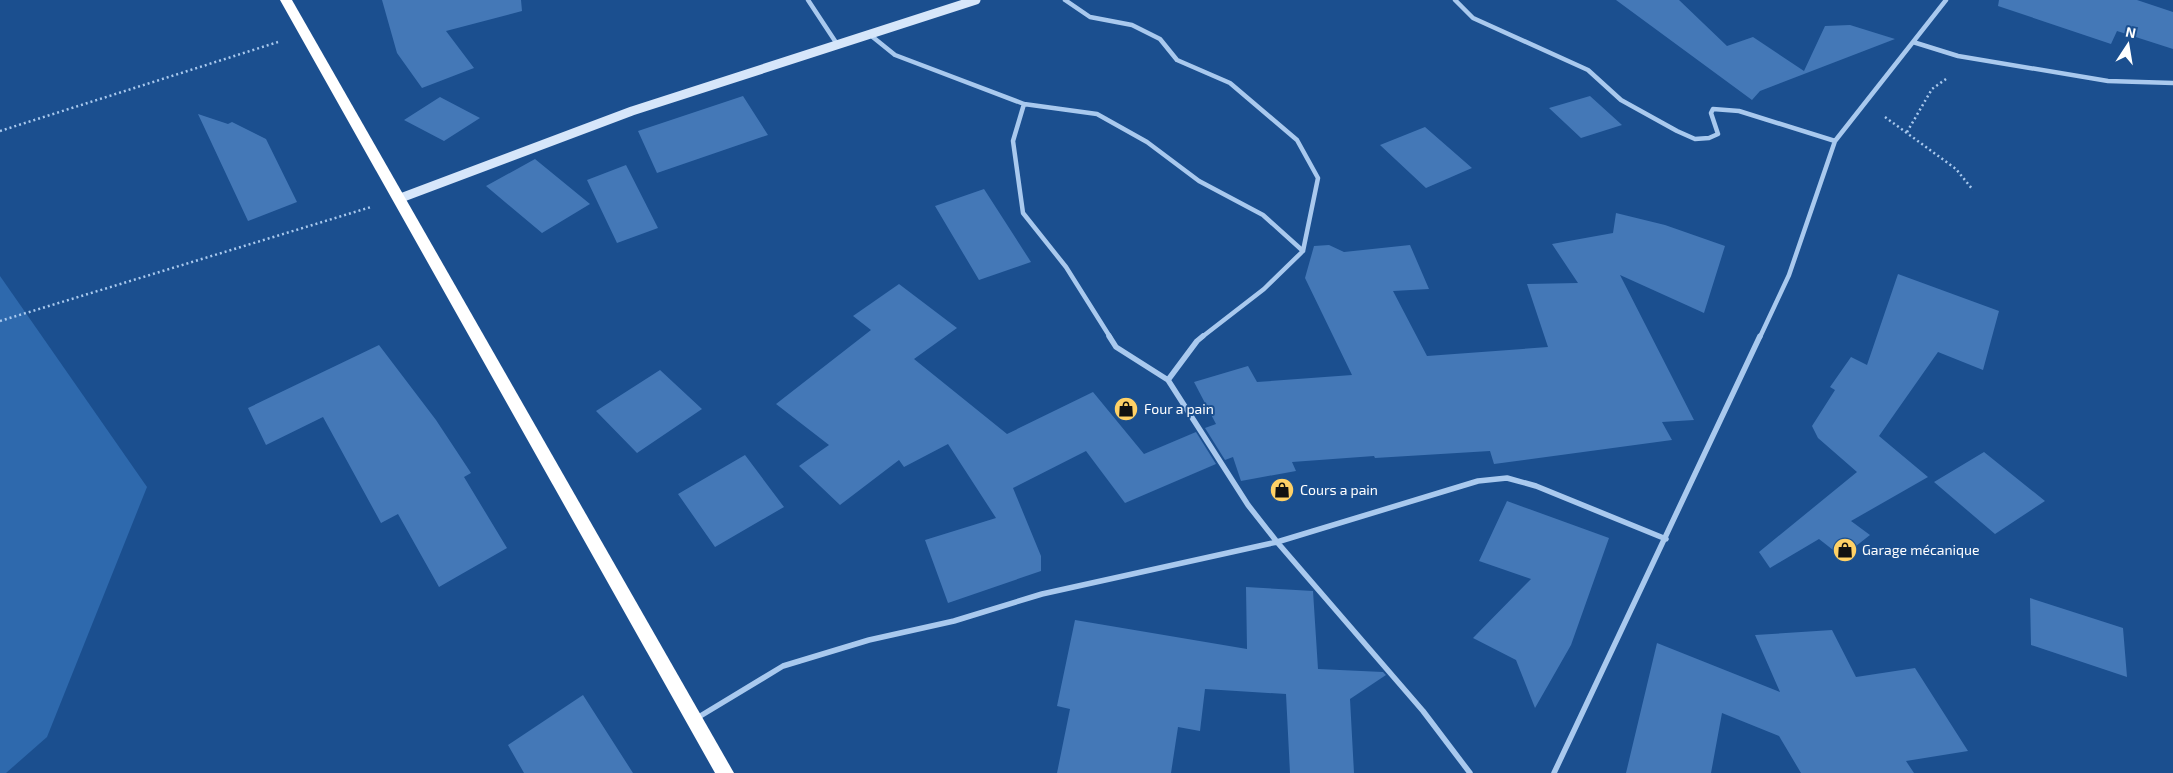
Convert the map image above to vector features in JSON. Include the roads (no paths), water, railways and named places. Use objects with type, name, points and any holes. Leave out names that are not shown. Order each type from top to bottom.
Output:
[{"type":"highway","points":[[286,0],[725,773]]},
{"type":"street","points":[[808,0],[837,44]]},
{"type":"street","points":[[398,199],[632,111],[976,0]]},
{"type":"street","points":[[1065,0],[1090,17],[1132,25],[1160,40],[1177,60],[1230,83],[1296,140],[1318,178],[1303,251],[1264,289],[1197,341],[1168,380]]},
{"type":"street","points":[[1455,0],[1473,18],[1588,70],[1621,100],[1695,139],[1710,138],[1718,134],[1711,113],[1713,109],[1722,108],[1739,111],[1835,141]]},
{"type":"street","points":[[1554,773],[1789,275],[1835,141],[1867,103],[1946,0]]},
{"type":"street","points":[[869,34],[895,55],[1024,104],[1097,114],[1147,142],[1199,182],[1263,215],[1303,251]]},
{"type":"street","points":[[1913,42],[1958,56],[2108,81],[2173,83]]},
{"type":"street","points":[[1024,104],[1013,141],[1024,213],[1066,267],[1116,347],[1168,380],[1248,505],[1277,542],[1423,711],[1470,773]]},
{"type":"street","points":[[694,719],[783,666],[870,640],[954,621],[1042,594],[1277,542],[1478,481],[1507,478],[1536,486],[1666,538]]},
{"type":"place","name":"Four a pain","points":[[1126,409]]},
{"type":"place","name":"Cours a pain","points":[[1282,490]]},
{"type":"place","name":"Garage mécanique","points":[[1845,550]]}]
